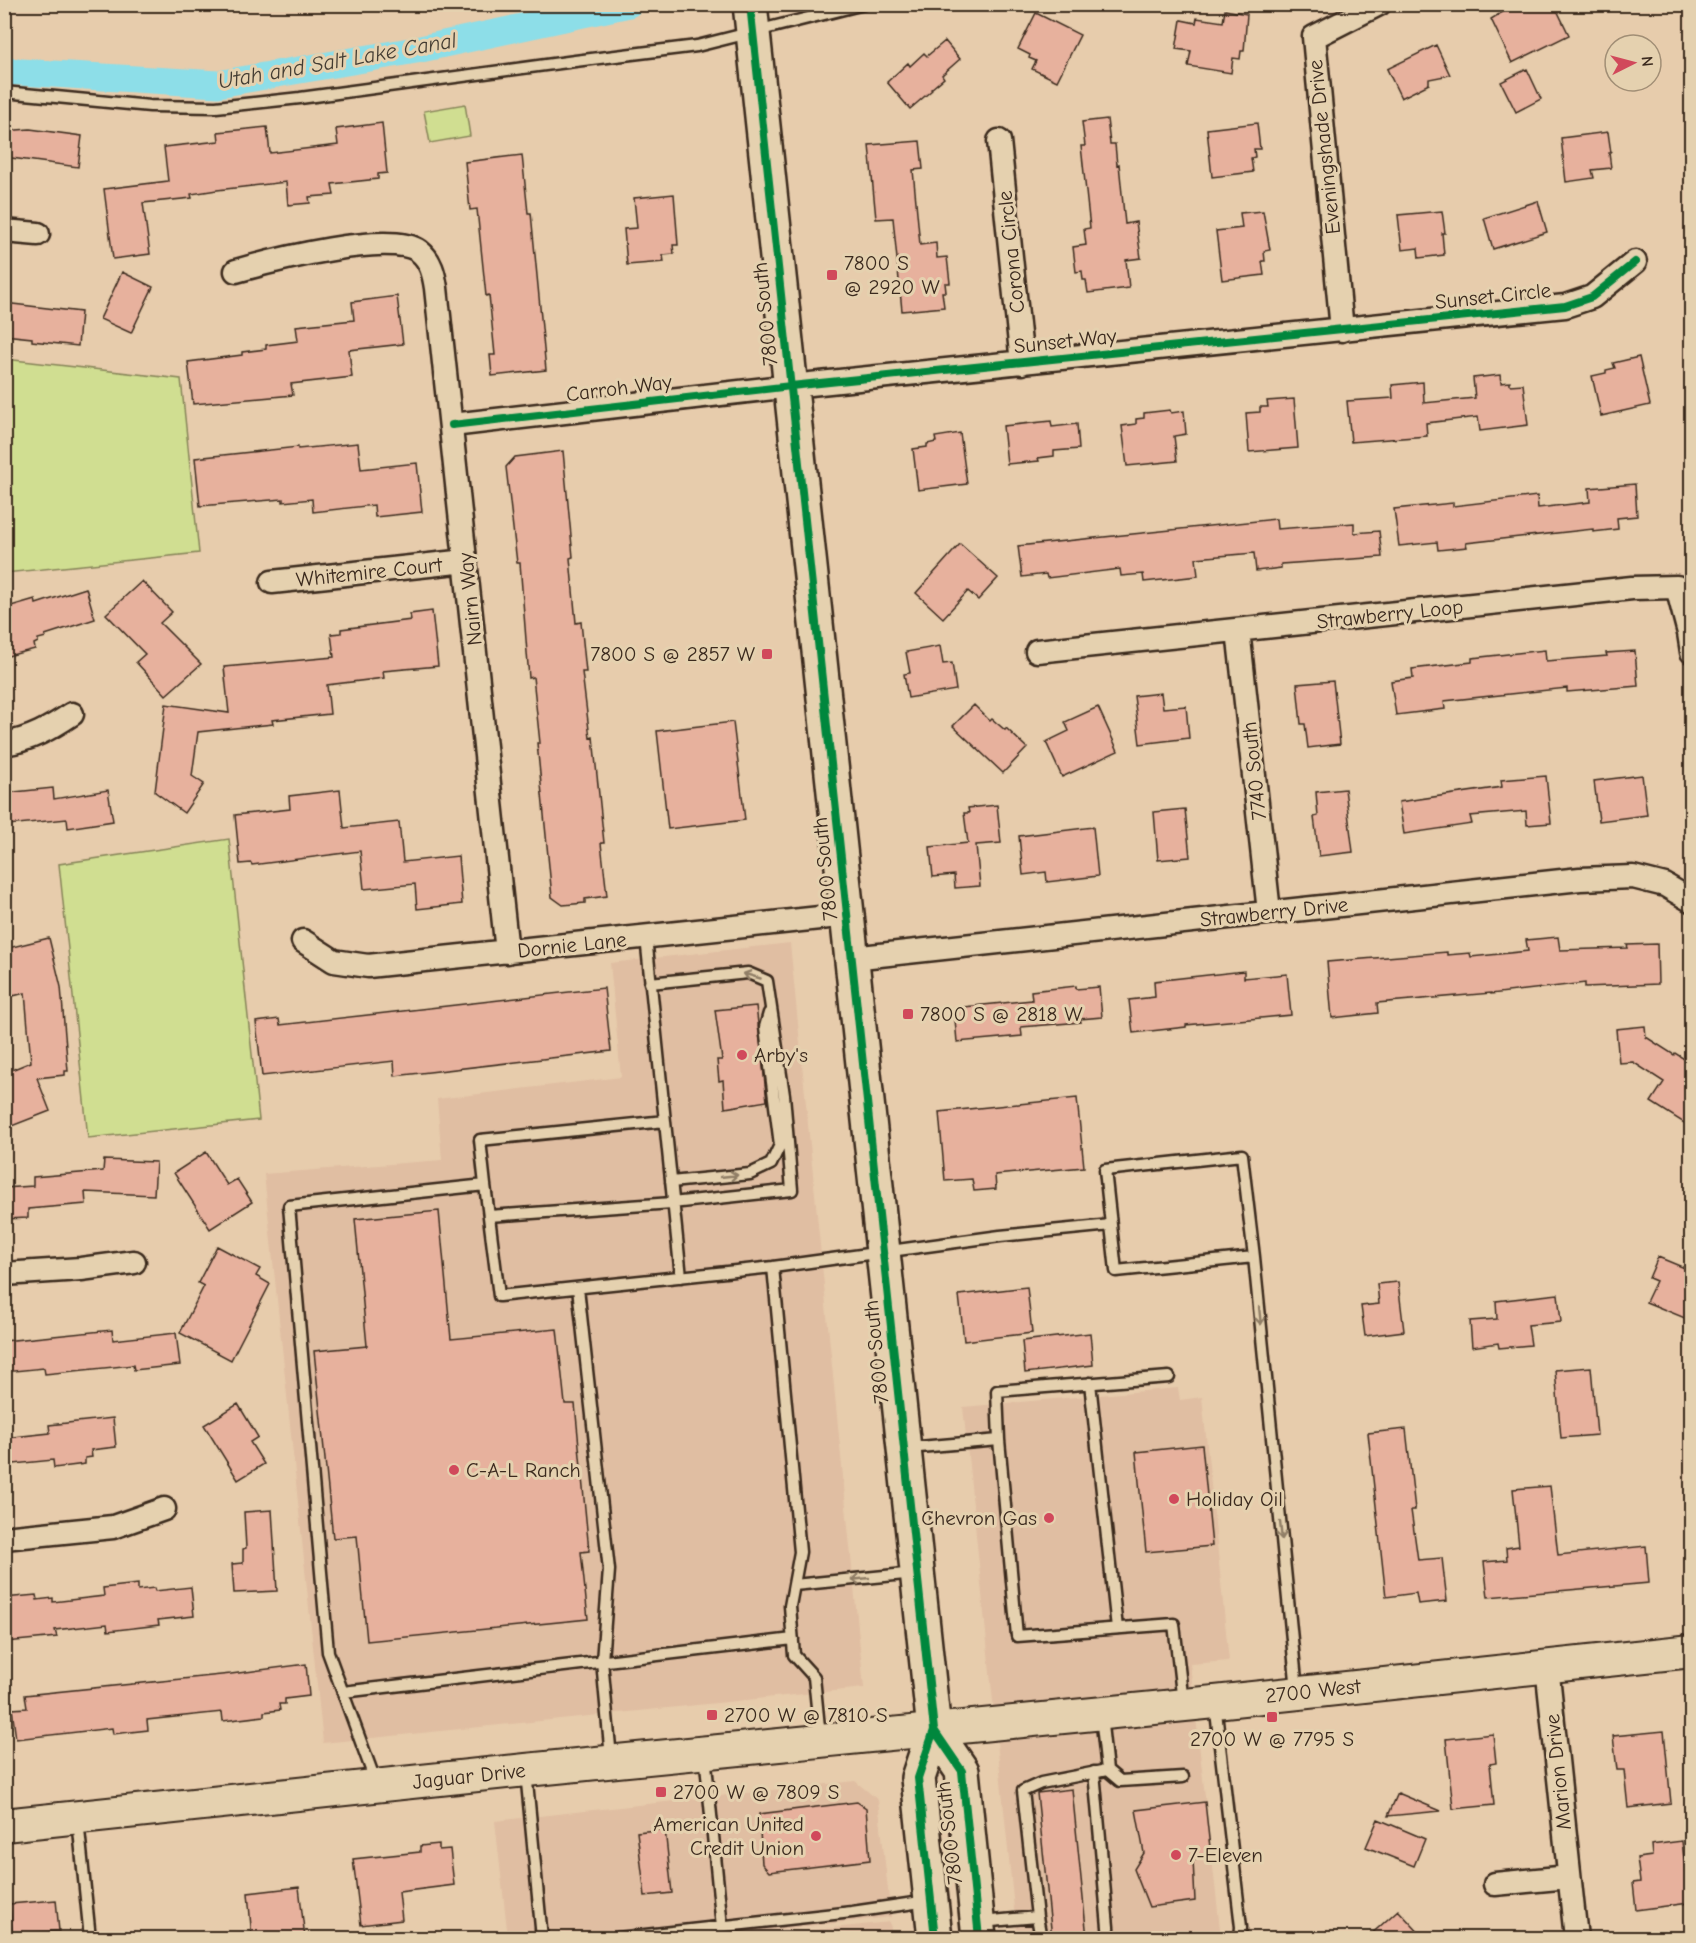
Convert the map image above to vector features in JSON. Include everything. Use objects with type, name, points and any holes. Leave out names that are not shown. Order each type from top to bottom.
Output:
[{"type":"main road","name":"7800 South","points":[[752,18],[934,1730],[918,1778],[935,1938]]},
{"type":"main road","name":"2700 West","points":[[934,1730],[1692,1651]]},
{"type":"main road","name":"7800 South","points":[[934,1730],[962,1771],[978,1930]]},
{"type":"main road","name":"Jaguar Drive","points":[[4,1825],[934,1730]]},
{"type":"street","name":"Eveningshade Drive","points":[[1342,330],[1314,37],[1379,4]]},
{"type":"street","name":"Corona Circle","points":[[999,141],[1022,363]]},
{"type":"street","points":[[4,231],[38,234]]},
{"type":"street","name":"Nairn Way","points":[[236,271],[301,254],[379,244],[402,244],[419,251],[432,267],[452,425],[507,952]]},
{"type":"street","name":"Sunset Circle","points":[[1342,330],[1565,306],[1592,297],[1635,262]]},
{"type":"street","name":"Sunset Way","points":[[791,386],[1342,330]]},
{"type":"street","name":"Carroh Way","points":[[452,425],[791,386]]},
{"type":"street","name":"Whitemire Court","points":[[272,582],[466,561]]},
{"type":"street","name":"Strawberry Loop","points":[[1037,651],[1632,588],[1677,587],[1692,652]]},
{"type":"street","name":"7740 South","points":[[1238,630],[1269,912]]},
{"type":"street","points":[[4,744],[20,742],[51,728],[72,714]]},
{"type":"street","name":"Strawberry Drive","points":[[852,958],[1580,879],[1633,877],[1665,885],[1692,901]]},
{"type":"street","name":"Dornie Lane","points":[[303,941],[334,961],[368,966],[848,915]]},
{"type":"street","points":[[4,1274],[81,1269],[134,1262]]},
{"type":"street","points":[[4,1538],[113,1527],[164,1509]]},
{"type":"street","name":"Marion Drive","points":[[1547,1666],[1576,1938]]},
{"type":"street","points":[[1495,1884],[1569,1877]]},
{"type":"lane","points":[[4,92],[150,106],[216,107],[697,46],[752,18],[864,4]]},
{"type":"lane","points":[[646,937],[681,1277]]},
{"type":"lane","points":[[489,1216],[672,1203],[792,1190],[784,1095],[767,981],[748,973],[651,983]]},
{"type":"lane","points":[[671,1182],[750,1174],[771,1164],[780,1145],[765,1027],[771,1008]]},
{"type":"lane","points":[[665,1121],[480,1140],[500,1296],[772,1267],[1000,1236],[1111,1225]]},
{"type":"lane","points":[[1254,1257],[1116,1271],[1105,1170],[1242,1155],[1254,1257],[1297,1693]]},
{"type":"lane","points":[[377,1786],[328,1653],[289,1206],[485,1185]]},
{"type":"lane","points":[[772,1267],[800,1552],[790,1606],[794,1654],[814,1677],[820,1741]]},
{"type":"lane","points":[[578,1288],[609,1570],[602,1661],[612,1762]]},
{"type":"lane","points":[[1169,1377],[997,1391],[999,1440],[1017,1636],[1174,1624],[1183,1704]]},
{"type":"lane","points":[[1090,1383],[1117,1628]]},
{"type":"lane","points":[[905,1448],[999,1440]]},
{"type":"lane","points":[[794,1585],[918,1573]]},
{"type":"lane","points":[[343,1692],[793,1639]]},
{"type":"lane","points":[[1215,1702],[1241,1927],[1240,1938]]},
{"type":"lane","points":[[1101,1712],[1107,1770],[1120,1781],[1183,1777]]},
{"type":"lane","points":[[704,1752],[722,1927]]},
{"type":"lane","points":[[526,1770],[542,1938]]},
{"type":"lane","points":[[1041,1938],[1023,1791],[1041,1783],[1107,1770]]},
{"type":"lane","points":[[1094,1773],[1109,1938]]},
{"type":"lane","points":[[78,1817],[90,1938]]},
{"type":"lane","points":[[618,1938],[931,1901]]},
{"type":"lane","points":[[978,1930],[1037,1917]]},
{"type":"shaded area","points":[[790,943],[864,1688],[323,1743],[264,1174],[442,1160],[437,1099],[621,1077],[610,963]]},
{"type":"shaded area","points":[[1178,1388],[1180,1400],[1202,1397],[1229,1661],[1190,1664],[1221,1938],[1017,1938],[963,1407]]},
{"type":"shaded area","points":[[855,1781],[878,1800],[891,1917],[699,1938],[508,1938],[495,1821]]},
{"type":"shaded area","points":[[890,1922],[892,1938],[738,1938]]},
{"type":"green space","points":[[465,104],[470,136],[430,143],[424,111]]},
{"type":"green space","points":[[5,359],[181,379],[199,553],[5,573]]},
{"type":"green space","points":[[229,839],[259,1120],[88,1138],[59,864]]},
{"type":"building","points":[[1516,4],[1554,4],[1569,35],[1512,63],[1491,19]]},
{"type":"building","points":[[1225,10],[1247,14],[1244,51],[1241,51],[1240,59],[1233,58],[1231,73],[1188,66],[1191,51],[1176,49],[1181,20],[1196,23],[1197,18],[1223,22]]},
{"type":"building","points":[[1036,13],[1080,35],[1057,81],[1032,69],[1036,61],[1018,49]]},
{"type":"building","points":[[945,41],[960,59],[942,75],[944,78],[932,90],[910,109],[887,82],[908,63],[910,66],[924,53],[927,56]]},
{"type":"building","points":[[1436,45],[1450,75],[1429,79],[1429,84],[1401,98],[1387,69]]},
{"type":"building","points":[[1527,69],[1541,99],[1516,112],[1501,82]]},
{"type":"building","points":[[1107,119],[1110,144],[1115,144],[1117,165],[1119,164],[1125,224],[1136,222],[1141,258],[1126,260],[1129,288],[1088,293],[1082,271],[1076,272],[1073,247],[1086,245],[1084,229],[1090,228],[1081,146],[1085,146],[1082,122]]},
{"type":"building","points":[[382,123],[387,173],[378,174],[378,179],[332,184],[334,195],[309,197],[310,203],[288,205],[286,182],[191,194],[192,198],[143,203],[150,254],[113,259],[104,189],[168,181],[164,147],[219,141],[218,132],[267,127],[270,153],[338,145],[336,129]]},
{"type":"building","points":[[1257,123],[1260,149],[1254,149],[1255,157],[1251,158],[1253,172],[1212,177],[1207,129]]},
{"type":"building","points":[[30,129],[82,136],[78,167],[4,157],[4,131]]},
{"type":"building","points":[[1608,132],[1611,168],[1592,170],[1594,178],[1566,182],[1561,138]]},
{"type":"building","points":[[920,141],[923,169],[913,170],[920,245],[936,243],[937,258],[947,257],[950,283],[945,283],[946,292],[942,292],[944,307],[902,311],[893,218],[876,219],[869,145]]},
{"type":"building","points":[[522,155],[528,213],[531,213],[546,370],[492,376],[490,355],[495,355],[489,295],[486,296],[477,209],[470,210],[465,162]]},
{"type":"building","points":[[674,194],[678,245],[673,245],[674,254],[663,255],[664,262],[627,265],[624,229],[637,228],[634,198]]},
{"type":"building","points":[[1538,201],[1547,232],[1493,249],[1484,218]]},
{"type":"building","points":[[1263,211],[1270,250],[1264,251],[1265,261],[1262,261],[1264,275],[1222,280],[1216,231],[1242,228],[1240,213]]},
{"type":"building","points":[[1442,211],[1445,233],[1442,233],[1444,255],[1419,258],[1418,248],[1402,250],[1398,215]]},
{"type":"building","points":[[122,272],[153,287],[131,333],[100,319]]},
{"type":"building","points":[[397,296],[403,344],[349,350],[352,377],[291,384],[293,395],[193,404],[188,362],[242,355],[242,352],[266,349],[266,345],[298,341],[296,326],[354,320],[352,302]]},
{"type":"building","points":[[4,303],[81,312],[78,346],[32,341],[32,338],[4,335]]},
{"type":"building","points":[[1639,357],[1650,405],[1601,416],[1592,376],[1615,368],[1613,363]]},
{"type":"building","points":[[1500,375],[1501,383],[1523,384],[1528,425],[1480,431],[1478,417],[1426,423],[1427,436],[1351,442],[1347,401],[1393,398],[1392,385],[1423,382],[1424,403],[1475,398],[1473,378]]},
{"type":"building","points":[[1294,399],[1298,448],[1249,452],[1246,413],[1260,412],[1260,407],[1268,407],[1267,401]]},
{"type":"building","points":[[1170,410],[1171,413],[1184,411],[1186,434],[1174,436],[1177,461],[1127,466],[1122,426],[1136,424],[1136,419],[1144,418],[1144,413]]},
{"type":"building","points":[[1051,421],[1052,427],[1077,424],[1079,449],[1054,451],[1054,456],[1038,458],[1039,461],[1007,464],[1003,426]]},
{"type":"building","points":[[960,433],[967,484],[918,490],[913,449],[927,447],[927,444],[936,442],[935,437]]},
{"type":"building","points":[[358,443],[361,469],[417,463],[422,512],[375,517],[374,505],[313,512],[312,499],[283,502],[283,499],[200,506],[195,458]]},
{"type":"building","points":[[563,451],[573,557],[570,558],[576,623],[581,622],[586,672],[582,672],[590,738],[593,737],[607,896],[585,899],[585,903],[563,905],[552,897],[533,677],[529,678],[520,563],[517,563],[506,467],[515,457]]},
{"type":"building","points":[[1635,484],[1637,516],[1617,518],[1618,529],[1593,532],[1593,529],[1466,543],[1467,547],[1438,550],[1437,542],[1399,546],[1394,509],[1453,503],[1453,506],[1537,496],[1538,508],[1590,502],[1589,488]]},
{"type":"building","points":[[1276,519],[1277,529],[1354,523],[1354,533],[1379,531],[1382,557],[1281,564],[1281,568],[1256,571],[1254,553],[1196,558],[1198,576],[1144,582],[1143,574],[1121,576],[1120,569],[1047,578],[1046,574],[1022,577],[1018,546]]},
{"type":"building","points":[[960,544],[998,578],[978,600],[968,591],[943,618],[916,593]]},
{"type":"building","points":[[142,581],[172,612],[160,623],[201,664],[166,695],[136,662],[145,654],[106,614]]},
{"type":"building","points":[[86,588],[95,619],[45,635],[46,637],[38,639],[38,642],[34,644],[35,649],[4,657],[4,608],[35,599],[36,604]]},
{"type":"building","points":[[432,611],[438,666],[383,671],[384,678],[327,685],[330,714],[272,720],[273,724],[198,732],[192,776],[204,784],[184,813],[155,792],[166,704],[229,713],[224,667],[334,657],[331,634],[341,633],[341,629],[411,620],[410,614]]},
{"type":"building","points":[[940,646],[943,664],[952,663],[956,690],[908,698],[904,674],[910,673],[906,652]]},
{"type":"building","points":[[1545,650],[1546,661],[1607,656],[1606,653],[1635,651],[1638,686],[1567,692],[1567,688],[1444,701],[1445,709],[1396,715],[1391,681],[1413,678],[1412,669],[1472,662],[1472,658]]},
{"type":"building","points":[[1333,681],[1340,744],[1308,748],[1305,724],[1301,724],[1297,684]]},
{"type":"building","points":[[1161,693],[1163,708],[1186,706],[1189,738],[1140,744],[1134,696]]},
{"type":"building","points":[[974,705],[990,721],[992,719],[1005,730],[1006,728],[1027,748],[1003,773],[953,726]]},
{"type":"building","points":[[1098,707],[1118,751],[1062,777],[1046,742],[1069,731],[1065,722]]},
{"type":"building","points":[[733,722],[745,820],[668,829],[657,731]]},
{"type":"building","points":[[1642,775],[1647,815],[1599,821],[1594,781]]},
{"type":"building","points":[[1546,776],[1551,823],[1527,825],[1526,811],[1470,816],[1472,824],[1404,834],[1399,802],[1502,787],[1501,780]]},
{"type":"building","points":[[53,788],[54,799],[108,790],[113,821],[68,828],[67,819],[8,825],[5,793]]},
{"type":"building","points":[[1345,789],[1353,852],[1319,856],[1314,817],[1318,816],[1316,792]]},
{"type":"building","points":[[340,790],[344,828],[399,822],[403,862],[458,856],[462,904],[417,909],[415,884],[364,889],[360,851],[252,865],[251,863],[240,864],[235,815],[290,809],[289,796]]},
{"type":"building","points":[[997,805],[1001,843],[976,845],[980,886],[955,888],[954,875],[933,877],[930,847],[968,843],[964,813],[969,813],[968,808]]},
{"type":"building","points":[[1185,809],[1190,857],[1158,860],[1154,812]]},
{"type":"building","points":[[1093,827],[1098,876],[1047,882],[1046,872],[1023,875],[1019,836]]},
{"type":"building","points":[[1558,937],[1560,950],[1628,948],[1627,945],[1657,944],[1658,984],[1585,987],[1585,983],[1491,994],[1377,1003],[1378,1013],[1332,1018],[1327,962],[1447,952],[1447,955],[1470,953],[1471,957],[1528,951],[1526,940]]},
{"type":"building","points":[[49,938],[61,987],[68,1071],[65,1071],[65,1075],[37,1078],[50,1111],[4,1129],[4,1073],[31,1062],[25,993],[13,996],[4,961],[4,949]]},
{"type":"building","points":[[1244,971],[1244,978],[1287,974],[1291,1015],[1186,1025],[1186,1027],[1133,1033],[1129,1000],[1155,997],[1154,981]]},
{"type":"building","points":[[1076,986],[1076,989],[1099,987],[1102,1017],[1080,1019],[1081,1022],[1021,1027],[1022,1036],[957,1042],[954,1008],[1032,1000],[1031,991]]},
{"type":"building","points":[[604,988],[611,1051],[395,1076],[394,1061],[262,1076],[256,1022],[279,1019],[280,1025]]},
{"type":"building","name":"Arby's","points":[[756,1006],[767,1101],[725,1108],[723,1080],[719,1081],[717,1060],[722,1060],[715,1010]]},
{"type":"building","points":[[1645,1026],[1646,1037],[1692,1064],[1692,1128],[1651,1102],[1664,1082],[1633,1062],[1619,1063],[1616,1029]]},
{"type":"building","points":[[1077,1098],[1084,1167],[995,1175],[996,1189],[974,1191],[972,1179],[945,1181],[939,1112]]},
{"type":"building","points":[[206,1152],[227,1185],[237,1179],[252,1202],[210,1229],[174,1173]]},
{"type":"building","points":[[104,1160],[156,1162],[154,1195],[85,1192],[86,1204],[28,1209],[28,1218],[4,1219],[4,1188],[33,1186],[33,1177],[103,1171]]},
{"type":"building","name":"C-A-L Ranch","points":[[439,1211],[451,1339],[557,1329],[565,1404],[575,1404],[589,1551],[581,1552],[588,1619],[367,1641],[357,1536],[333,1538],[314,1351],[367,1346],[355,1219]]},
{"type":"building","points":[[217,1246],[260,1269],[256,1276],[270,1284],[231,1360],[180,1333],[204,1286],[198,1283]]},
{"type":"building","points":[[1658,1257],[1692,1271],[1692,1321],[1646,1302],[1656,1281],[1649,1278]]},
{"type":"building","points":[[1398,1282],[1404,1331],[1365,1336],[1361,1306],[1379,1304],[1377,1284]]},
{"type":"building","points":[[1027,1287],[1032,1333],[964,1341],[959,1295]]},
{"type":"building","points":[[1558,1294],[1561,1322],[1528,1325],[1531,1345],[1499,1348],[1498,1343],[1472,1347],[1470,1321],[1497,1319],[1496,1301]]},
{"type":"building","points":[[112,1330],[113,1340],[176,1333],[180,1365],[134,1370],[133,1365],[45,1374],[44,1368],[4,1372],[4,1341]]},
{"type":"building","points":[[1090,1333],[1093,1365],[1025,1373],[1022,1341]]},
{"type":"building","points":[[1591,1367],[1597,1435],[1561,1438],[1555,1370]]},
{"type":"building","points":[[238,1404],[258,1437],[250,1442],[264,1464],[238,1480],[204,1425]]},
{"type":"building","points":[[113,1418],[116,1447],[91,1450],[92,1457],[85,1458],[85,1464],[54,1468],[53,1460],[4,1465],[4,1438],[50,1433],[49,1425]]},
{"type":"building","points":[[1406,1429],[1415,1510],[1411,1510],[1418,1560],[1442,1558],[1447,1601],[1418,1604],[1416,1593],[1386,1597],[1368,1433]]},
{"type":"building","name":"Holiday Oil","points":[[1202,1445],[1212,1546],[1146,1552],[1136,1452]]},
{"type":"building","points":[[1550,1486],[1558,1555],[1646,1546],[1649,1583],[1488,1597],[1484,1562],[1507,1560],[1506,1548],[1519,1546],[1513,1489]]},
{"type":"building","points":[[272,1510],[277,1591],[234,1593],[232,1564],[243,1563],[243,1549],[246,1548],[244,1512]]},
{"type":"building","points":[[138,1584],[138,1590],[154,1588],[155,1591],[191,1587],[194,1616],[158,1620],[159,1625],[108,1631],[107,1624],[55,1630],[57,1637],[6,1642],[4,1598],[36,1595],[37,1600],[53,1598],[53,1602],[104,1596],[103,1588]]},
{"type":"building","points":[[306,1664],[309,1696],[285,1699],[285,1704],[279,1704],[280,1710],[264,1712],[264,1716],[223,1721],[222,1712],[147,1720],[148,1730],[113,1734],[112,1728],[16,1739],[12,1709],[27,1708],[25,1695]]},
{"type":"building","points":[[1664,1731],[1671,1803],[1628,1808],[1624,1770],[1617,1770],[1613,1736]]},
{"type":"building","points":[[1493,1734],[1496,1763],[1490,1764],[1494,1805],[1453,1809],[1446,1739]]},
{"type":"building","points":[[1072,1789],[1087,1938],[1052,1938],[1037,1793]]},
{"type":"building","points":[[1398,1793],[1441,1811],[1388,1816]]},
{"type":"building","points":[[857,1802],[866,1808],[870,1860],[769,1872],[762,1864],[759,1814]]},
{"type":"building","name":"7-Eleven","points":[[1205,1802],[1211,1857],[1193,1860],[1195,1901],[1149,1907],[1134,1869],[1144,1853],[1136,1810]]},
{"type":"building","points":[[1378,1819],[1425,1839],[1414,1866],[1366,1847]]},
{"type":"building","points":[[665,1829],[672,1893],[645,1896],[637,1832]]},
{"type":"building","points":[[1682,1841],[1689,1903],[1636,1910],[1633,1883],[1640,1882],[1637,1858],[1652,1856],[1651,1845]]},
{"type":"building","points":[[439,1844],[439,1850],[450,1849],[454,1885],[399,1892],[402,1920],[361,1925],[353,1859],[420,1852],[420,1846]]},
{"type":"building","points":[[299,1887],[305,1938],[252,1938],[248,1893]]},
{"type":"building","points":[[56,1900],[59,1931],[12,1934],[10,1904]]},
{"type":"building","points":[[1398,1910],[1424,1938],[1367,1938]]},
{"type":"waterway","name":"Utah and Salt Lake Canal","points":[[4,71],[218,84],[416,50],[629,4]]},
{"type":"cycle path","points":[[750,4],[934,1730],[918,1778],[935,1938]]},
{"type":"cycle path","points":[[452,425],[791,386],[1565,306],[1592,297],[1635,262]]},
{"type":"cycle path","points":[[934,1730],[962,1771],[979,1938]]},
{"type":"place","name":"7800 S @ 2920 W","points":[[832,275]]},
{"type":"place","name":"7800 S @ 2857 W","points":[[767,654]]},
{"type":"place","name":"7800 S @ 2818 W","points":[[908,1014]]},
{"type":"place","name":"Arby's","points":[[742,1055]]},
{"type":"place","name":"C-A-L Ranch","points":[[454,1470]]},
{"type":"place","name":"Holiday Oil","points":[[1174,1499]]},
{"type":"place","name":"Chevron Gas","points":[[1049,1518]]},
{"type":"place","name":"2700 W @ 7810 S","points":[[712,1715]]},
{"type":"place","name":"2700 W @ 7795 S","points":[[1272,1717]]},
{"type":"place","name":"2700 W @ 7809 S","points":[[661,1792]]},
{"type":"place","name":"American United Credit Union","points":[[816,1836]]},
{"type":"place","name":"7-Eleven","points":[[1176,1855]]}]
